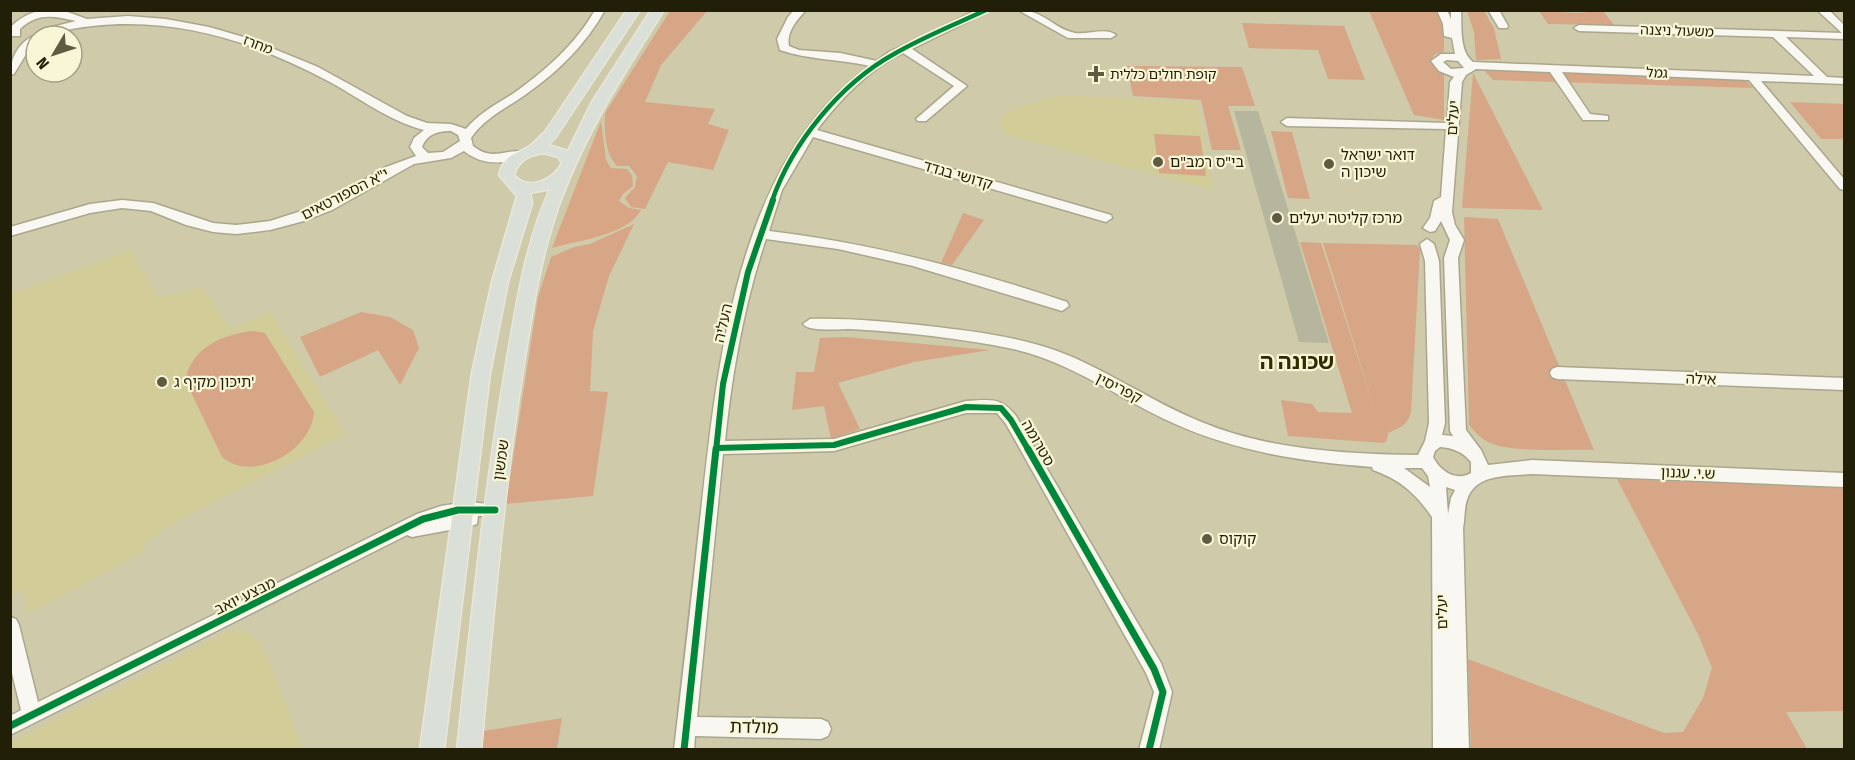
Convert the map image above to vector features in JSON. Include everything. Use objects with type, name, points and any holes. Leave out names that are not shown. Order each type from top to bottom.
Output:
[{"type":"main road","points":[[527,153],[556,151],[563,154],[566,169],[541,187],[513,182],[508,166],[550,135],[634,10]]},
{"type":"main road","name":"שמשון","points":[[469,750],[511,387],[523,320],[549,211],[566,169],[602,95],[658,10]]},
{"type":"main road","name":"שמשון","points":[[432,750],[490,324],[525,196],[513,182]]},
{"type":"street","points":[[16,34],[16,27],[48,10]]},
{"type":"street","points":[[400,165],[411,156],[417,144],[428,132],[480,119],[521,93],[559,62],[589,29],[600,10]]},
{"type":"street","points":[[801,10],[793,17],[782,39],[784,48],[877,64]]},
{"type":"street","name":"העליה","points":[[684,750],[723,384],[748,272],[776,190],[799,147],[839,96],[877,64],[986,10]]},
{"type":"street","points":[[1023,10],[1072,36],[1111,35]]},
{"type":"street","points":[[1442,10],[1449,32],[1449,45],[1445,56],[1465,66]]},
{"type":"street","name":"יעלים","points":[[1456,10],[1458,47],[1465,66],[1456,82],[1446,212],[1453,241],[1451,258],[1458,431],[1474,466],[1459,498],[1455,528],[1459,750]]},
{"type":"street","points":[[1493,10],[1503,26]]},
{"type":"street","points":[[1822,10],[1845,30]]},
{"type":"street","name":"מחרז","points":[[33,17],[52,13],[74,19],[147,15],[196,23],[302,64],[341,83],[411,124],[444,128]]},
{"type":"street","points":[[10,22],[33,17]]},
{"type":"street","name":"מחרז","points":[[76,24],[92,19]]},
{"type":"street","name":"משעול ניצנה","points":[[1579,28],[1845,36]]},
{"type":"street","points":[[1776,34],[1823,79]]},
{"type":"street","points":[[10,72],[24,49]]},
{"type":"street","points":[[904,49],[961,86],[922,120]]},
{"type":"street","name":"יעלים","points":[[1427,244],[1422,235],[1430,228],[1439,210],[1450,81],[1446,71],[1438,66],[1437,61],[1445,56]]},
{"type":"street","points":[[1446,71],[1465,66]]},
{"type":"street","name":"גמל","points":[[1465,66],[1845,81]]},
{"type":"street","points":[[1554,69],[1587,118],[1604,118]]},
{"type":"street","points":[[1752,77],[1845,186]]},
{"type":"street","points":[[411,124],[422,155],[437,157],[458,150],[480,119]]},
{"type":"street","name":"יעלים","points":[[1287,122],[1446,126]]},
{"type":"street","points":[[444,128],[460,130],[470,150],[482,157],[500,159],[527,153]]},
{"type":"street","name":"קדושי בגדד","points":[[810,132],[1106,218]]},
{"type":"street","points":[[400,165],[416,159],[456,157],[492,167],[513,182]]},
{"type":"street","name":"י\"א הספורטאים","points":[[10,232],[85,209],[128,204],[162,209],[190,222],[215,228],[265,227],[327,206],[400,165]]},
{"type":"street","points":[[1827,166],[1845,166]]},
{"type":"street","points":[[1427,244],[1442,250],[1453,241],[1442,228],[1430,228]]},
{"type":"street","points":[[761,234],[819,240],[884,252],[995,283],[1062,306]]},
{"type":"street","points":[[1427,244],[1432,261],[1437,423],[1432,443]]},
{"type":"street","name":"קפריסין","points":[[810,324],[875,326],[999,339],[1036,349],[1068,362],[1183,422],[1266,447],[1431,468],[1452,482],[1474,466]]},
{"type":"street","name":"אילה","points":[[1557,373],[1845,384]]},
{"type":"street","name":"סטרומה","points":[[717,448],[834,445],[966,407],[1001,408],[1016,428],[1154,669],[1163,692],[1149,750]]},
{"type":"street","points":[[1432,443],[1455,442],[1474,466]]},
{"type":"street","name":"יעלים","points":[[1432,443],[1425,451],[1431,468],[1440,519],[1443,750]]},
{"type":"street","points":[[1364,461],[1390,469],[1418,484],[1430,496],[1440,519]]},
{"type":"street","name":"ש.י. עגנון","points":[[1474,466],[1845,480]]},
{"type":"street","name":"מבצע יואב","points":[[10,726],[395,534],[463,515],[495,510]]},
{"type":"street","points":[[10,625],[32,714]]},
{"type":"street","name":"מולדת","points":[[687,726],[821,729]]},
{"type":"shaded area","points":[[1440,10],[1444,19],[1444,52],[1435,54],[1430,61],[1435,69],[1444,74],[1444,120],[1414,115],[1369,11]]},
{"type":"shaded area","points":[[670,11],[707,11],[661,65],[645,102],[715,109],[708,124],[729,130],[713,170],[668,162],[645,209],[631,207],[625,198],[635,187],[637,176],[629,166],[617,166],[613,161],[605,134],[605,113]]},
{"type":"shaded area","points":[[1467,11],[1484,11],[1494,28],[1501,59],[1476,60],[1474,32]]},
{"type":"shaded area","points":[[1539,11],[1576,13],[1603,11],[1614,25],[1548,24]]},
{"type":"shaded area","points":[[1242,23],[1344,26],[1365,80],[1328,79],[1318,50],[1249,48]]},
{"type":"shaded area","points":[[1127,66],[1242,67],[1255,106],[1228,106],[1241,150],[1212,150],[1201,100],[1133,96]]},
{"type":"shaded area","points":[[1484,70],[1745,80],[1753,88],[1493,80]]},
{"type":"shaded area","points":[[1473,73],[1543,210],[1462,208]]},
{"type":"shaded area","name":"בי\"ס רמב\"ם","points":[[1058,95],[1197,102],[1213,190],[1004,134],[998,120],[1012,110]]},
{"type":"shaded area","points":[[1790,102],[1844,104],[1844,139],[1821,139]]},
{"type":"shaded area","points":[[601,121],[606,160],[611,168],[627,169],[632,175],[633,186],[623,194],[619,201],[629,208],[641,210],[625,226],[614,231],[552,248]]},
{"type":"shaded area","points":[[1271,131],[1292,132],[1310,199],[1288,198]]},
{"type":"shaded area","points":[[1154,134],[1200,136],[1206,176],[1159,173]]},
{"type":"shaded area","points":[[963,213],[984,220],[952,265],[941,263]]},
{"type":"shaded area","points":[[1464,217],[1498,219],[1594,450],[1526,449],[1500,446],[1484,439],[1469,425]]},
{"type":"shaded area","points":[[634,224],[609,276],[593,331],[590,391],[608,392],[593,496],[506,504],[538,297],[551,257],[574,247],[590,244]]},
{"type":"shaded area","points":[[1300,242],[1321,243],[1376,414],[1323,243],[1417,245],[1420,249],[1411,412],[1405,423],[1388,433],[1384,443],[1288,436],[1281,400],[1312,404],[1318,412],[1352,413]]},
{"type":"shaded area","name":"תיכון מקיף ג'","points":[[131,249],[159,298],[202,287],[232,329],[270,311],[346,434],[172,524],[145,544],[141,554],[27,614],[23,589],[11,595],[11,294]]},
{"type":"shaded area","points":[[361,312],[390,317],[413,330],[419,348],[400,385],[378,350],[320,377],[300,337]]},
{"type":"shaded area","points":[[252,331],[265,333],[314,412],[311,426],[292,450],[264,465],[249,467],[235,464],[222,457],[185,380],[194,359],[210,345],[230,336]]},
{"type":"shaded area","points":[[846,337],[990,350],[914,362],[838,383],[860,429],[831,439],[824,406],[792,410],[796,372],[814,372],[820,338]]},
{"type":"shaded area","points":[[1617,479],[1844,488],[1844,711],[1786,712],[1807,749],[1471,749],[1468,659],[1664,733],[1683,732],[1703,698],[1712,668],[1698,634]]},
{"type":"shaded area","points":[[248,631],[263,645],[303,749],[11,749],[11,743],[227,632]]},
{"type":"shaded area","points":[[562,718],[557,749],[482,749],[484,731]]},
{"type":"building","name":"מרכז קליטה יעלים","points":[[1234,111],[1258,111],[1329,343],[1299,342]]},
{"type":"cycle path","points":[[684,750],[723,384],[748,272],[776,190],[799,147],[810,132],[825,112],[857,80],[893,54],[986,10]]},
{"type":"cycle path","points":[[717,448],[834,445],[966,407],[1001,408],[1011,420],[1154,669],[1163,692],[1149,750]]},
{"type":"cycle path","points":[[10,726],[423,519],[458,510],[495,510]]},
{"type":"place","name":"קופת חולים כללית","points":[[1096,74]]},
{"type":"place","name":"בי\"ס רמב\"ם","points":[[1158,162]]},
{"type":"place","name":"דואר ישראל שיכון ה","points":[[1329,164]]},
{"type":"place","name":"מרכז קליטה יעלים","points":[[1277,218]]},
{"type":"place","name":"תיכון מקיף ג'","points":[[162,382]]},
{"type":"place","name":"קוקוס","points":[[1207,539]]},
{"type":"district","name":"שכונה ה","points":[[1297,362]]}]
